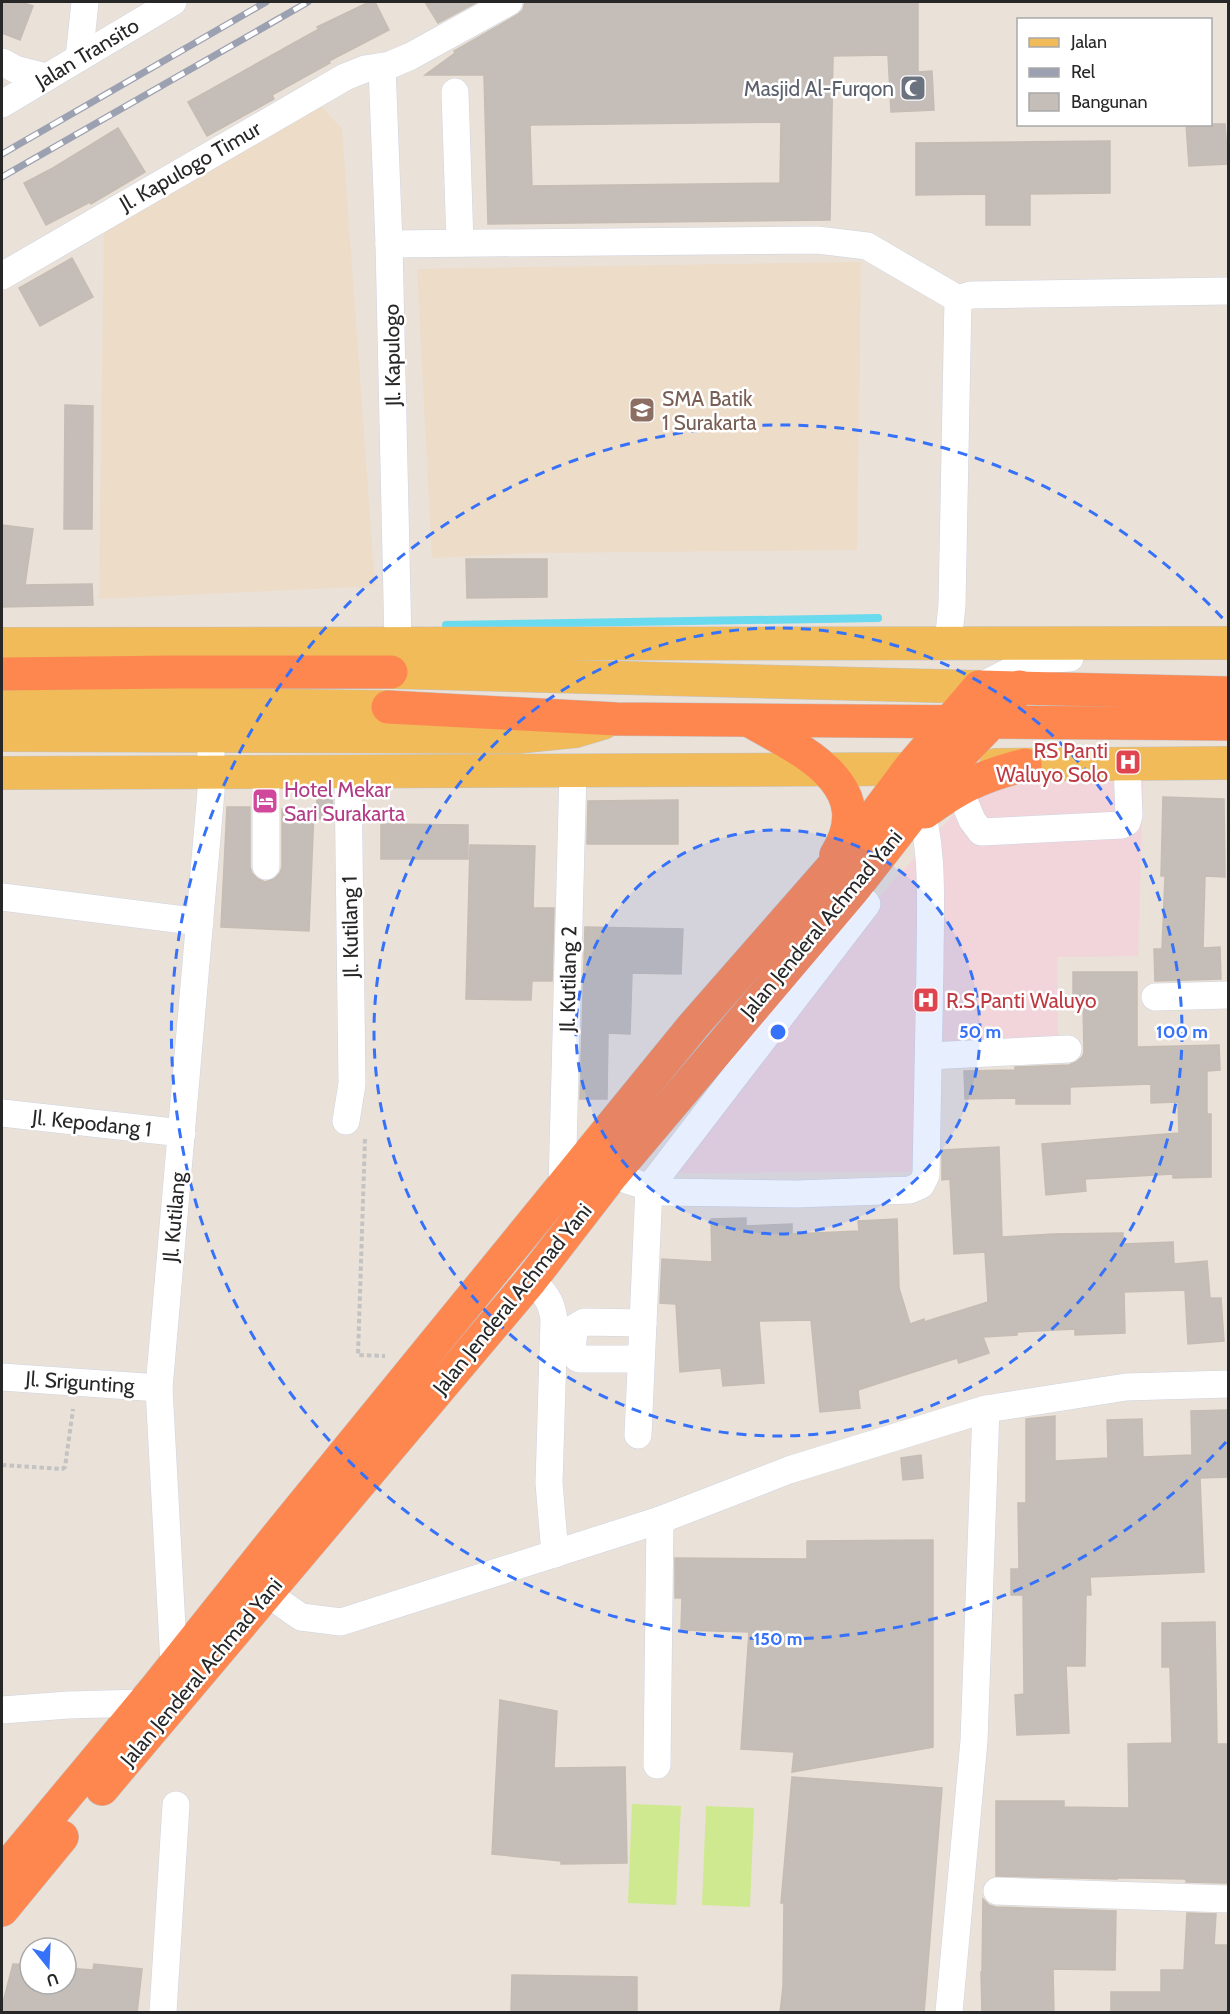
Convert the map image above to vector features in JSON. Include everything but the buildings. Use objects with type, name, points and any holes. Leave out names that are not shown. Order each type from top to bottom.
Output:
[{"type":"highway","points":[[2,675],[174,672],[395,658]]},
{"type":"highway","points":[[979,687],[1228,693]]},
{"type":"highway","name":"Jalan Jenderal Achmad Yani","points":[[2,1873],[693,1026],[856,840],[909,769],[979,687]]},
{"type":"highway","name":"Jalan Jenderal Achmad Yani","points":[[2,1910],[173,1704],[284,1606],[612,1175],[717,1048],[754,1027],[789,985],[853,890],[914,816],[954,777],[991,723],[1020,687]]},
{"type":"highway","points":[[388,707],[616,719],[1228,724]]},
{"type":"highway","points":[[748,720],[801,750],[836,778],[842,790],[848,807],[848,826],[841,846],[819,882]]},
{"type":"highway","points":[[693,1026],[717,1048]]},
{"type":"main road","points":[[395,658],[948,643],[1228,643]]},
{"type":"main road","points":[[2,644],[395,658],[979,687]]},
{"type":"main road","points":[[2,707],[168,704],[388,707]]},
{"type":"main road","points":[[2,735],[517,737],[576,731],[616,719]]},
{"type":"main road","points":[[2,773],[909,769],[954,777],[1025,765],[1228,763]]},
{"type":"street","name":"Jalan Transito","points":[[2,104],[173,2]]},
{"type":"street","name":"Jl. Kapulogo Timur","points":[[2,276],[345,77],[365,69],[382,67],[400,61],[509,2]]},
{"type":"street","points":[[79,58],[82,3]]},
{"type":"street","points":[[2,62],[15,69],[46,77]]},
{"type":"street","name":"Jl. Kapulogo","points":[[382,67],[389,244],[395,658]]},
{"type":"street","points":[[455,92],[460,243]]},
{"type":"street","points":[[389,244],[817,240],[867,246],[958,299],[971,295],[1228,291]]},
{"type":"street","points":[[948,643],[952,605],[958,299]]},
{"type":"street","points":[[979,687],[1032,660],[1228,652]]},
{"type":"street","name":"Jl. Kutilang","points":[[174,1664],[159,1388],[212,772],[211,736]]},
{"type":"street","points":[[954,777],[972,820],[981,832],[1122,825],[1127,822],[1129,815],[1127,764]]},
{"type":"street","points":[[612,1175],[663,1192],[796,1194],[910,1190],[921,1185],[926,1175],[931,885],[928,840],[914,816],[909,769]]},
{"type":"street","points":[[266,771],[266,866]]},
{"type":"street","name":"Jl. Kutilang 1","points":[[348,771],[352,1084],[356,1125]]},
{"type":"street","name":"Jl. Kutilang 2","points":[[562,1187],[573,771]]},
{"type":"street","points":[[2,902],[200,922]]},
{"type":"street","points":[[1155,997],[1228,995]]},
{"type":"street","points":[[638,1435],[649,1188],[719,1096],[754,1027]]},
{"type":"street","points":[[928,1056],[1068,1049]]},
{"type":"street","points":[[692,1079],[719,1096]]},
{"type":"street","name":"Jl. Kepodang 1","points":[[2,1113],[182,1133]]},
{"type":"street","points":[[531,1280],[546,1295],[553,1307],[549,1483],[555,1554]]},
{"type":"street","points":[[641,1359],[575,1358],[573,1353],[574,1328],[584,1322],[643,1323]]},
{"type":"street","name":"Jl. Srigunting","points":[[2,1377],[159,1388]]},
{"type":"street","points":[[284,1606],[341,1622],[660,1520],[789,1470],[986,1409],[1126,1387],[1228,1384]]},
{"type":"street","points":[[949,2013],[974,1741],[986,1409]]},
{"type":"street","points":[[657,1765],[660,1520]]},
{"type":"street","points":[[2,1710],[143,1703]]},
{"type":"street","points":[[163,2013],[176,1805]]},
{"type":"street","points":[[997,1891],[1228,1899]]},
{"type":"path","points":[[356,1125],[358,1355],[424,1357]]},
{"type":"path","points":[[2,1465],[62,1469],[65,1467],[76,1382]]},
{"type":"shaded area","points":[[319,104],[342,129],[375,586],[99,599],[104,224]]},
{"type":"shaded area","name":"SMA Batik 1 Surakarta","points":[[861,262],[857,550],[532,553],[432,558],[417,269]]},
{"type":"shaded area","name":"R.S Panti Waluyo","points":[[983,782],[1143,782],[1138,956],[1057,957],[1058,1044],[923,1044],[915,1172],[661,1173],[852,927]]},
{"type":"green space","points":[[632,1804],[681,1806],[676,1905],[628,1903]]},
{"type":"green space","points":[[706,1806],[754,1808],[750,1907],[702,1905]]},
{"type":"waterway","points":[[446,625],[878,618]]},
{"type":"railway","points":[[2,154],[266,2]]},
{"type":"railway","points":[[2,177],[308,2]]},
{"type":"place","name":"Masjid Al-Furqon","points":[[913,88]]},
{"type":"place","name":"SMA Batik 1 Surakarta","points":[[642,410]]},
{"type":"place","name":"RS Panti Waluyo Solo","points":[[1128,762]]},
{"type":"place","name":"Hotel Mekar Sari Surakarta","points":[[265,801]]},
{"type":"place","name":"R.S Panti Waluyo","points":[[926,1000]]}]
